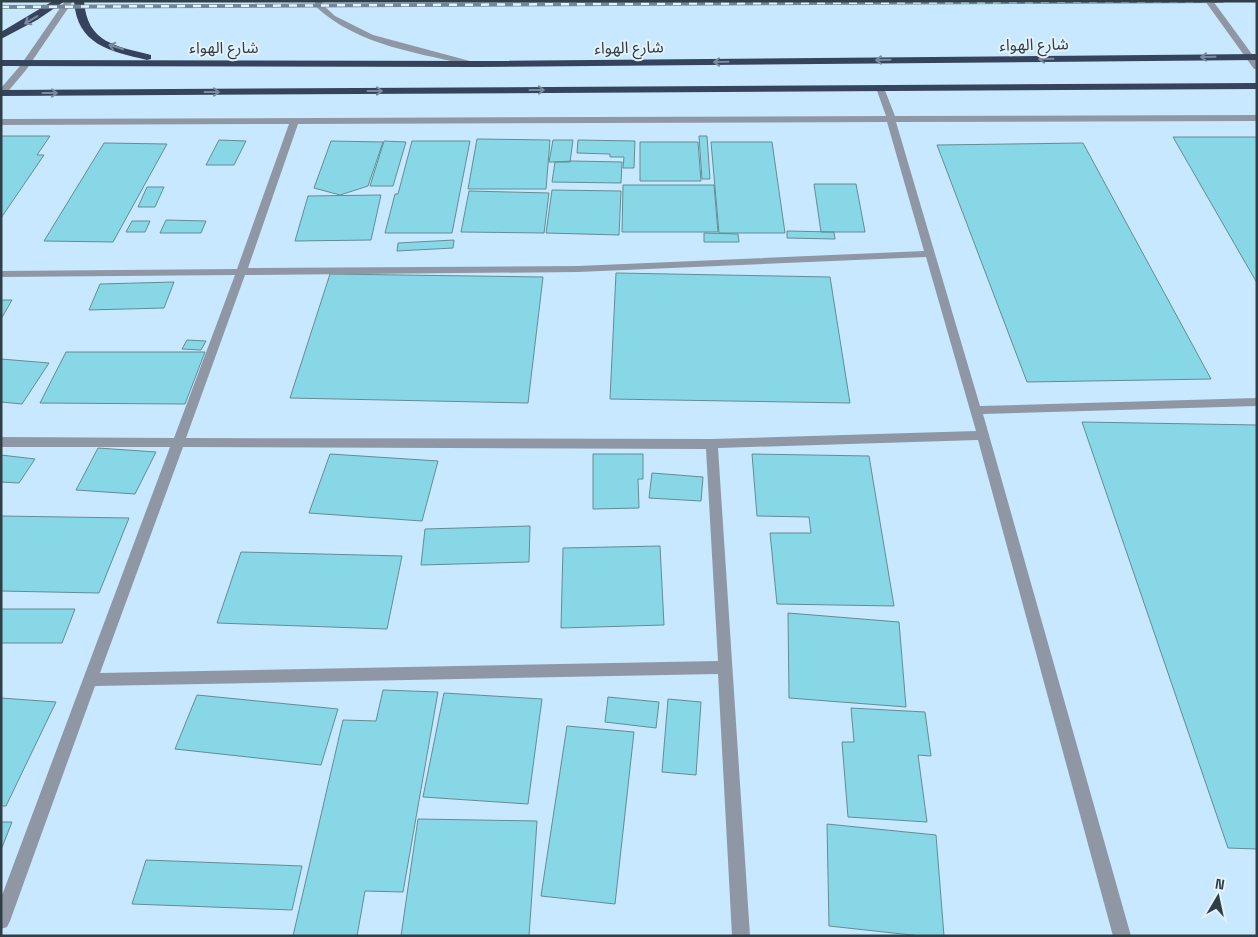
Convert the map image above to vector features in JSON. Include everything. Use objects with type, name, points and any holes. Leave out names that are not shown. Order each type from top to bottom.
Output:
[{"type":"highway","points":[[1,36],[60,1]]},
{"type":"highway","points":[[79,1],[82,21],[87,32],[113,47],[162,62]]},
{"type":"highway","name":"شارع الهواء","points":[[1,63],[477,64],[1252,57]]},
{"type":"highway","points":[[1,93],[1257,86]]},
{"type":"street","points":[[1,93],[26,63],[69,1]]},
{"type":"street","points":[[319,1],[318,4],[327,15],[350,29],[384,42],[477,64]]},
{"type":"street","points":[[1209,1],[1252,57],[1257,67]]},
{"type":"street","points":[[880,88],[891,119],[983,435],[1122,936]]},
{"type":"street","points":[[1,122],[1257,118]]},
{"type":"street","points":[[1,921],[241,273],[294,121]]},
{"type":"street","points":[[1,274],[578,269],[930,254]]},
{"type":"street","points":[[975,410],[1257,402]]},
{"type":"street","points":[[1,442],[712,444],[983,435]]},
{"type":"street","points":[[712,444],[741,936]]},
{"type":"street","points":[[90,680],[725,667]]},
{"type":"building","points":[[1,136],[50,136],[37,155],[44,155],[1,218]]},
{"type":"building","points":[[699,136],[707,136],[710,179],[702,179]]},
{"type":"building","points":[[1173,137],[1257,137],[1257,283]]},
{"type":"building","points":[[477,139],[550,140],[546,189],[468,189]]},
{"type":"building","points":[[219,140],[246,141],[234,165],[206,165]]},
{"type":"building","points":[[553,140],[573,140],[570,162],[549,162]]},
{"type":"building","points":[[578,140],[635,141],[634,168],[623,168],[624,157],[610,157],[610,154],[577,153]]},
{"type":"building","points":[[331,141],[383,142],[368,186],[340,195],[314,188]]},
{"type":"building","points":[[384,141],[406,142],[393,186],[370,186]]},
{"type":"building","points":[[412,141],[470,141],[452,233],[385,233]]},
{"type":"building","points":[[640,142],[698,142],[701,181],[640,181]]},
{"type":"building","points":[[711,142],[772,142],[785,233],[719,233]]},
{"type":"building","points":[[104,143],[167,144],[113,242],[44,241]]},
{"type":"building","points":[[1083,143],[1211,379],[1027,382],[937,145]]},
{"type":"building","points":[[555,162],[622,162],[621,183],[552,182]]},
{"type":"building","points":[[814,184],[856,184],[865,232],[821,232]]},
{"type":"building","points":[[623,185],[714,185],[718,232],[622,232]]},
{"type":"building","points":[[147,187],[164,187],[155,207],[138,207]]},
{"type":"building","points":[[552,190],[621,191],[619,235],[546,233]]},
{"type":"building","points":[[469,191],[549,193],[544,233],[461,232]]},
{"type":"building","points":[[381,195],[371,240],[295,241],[308,196]]},
{"type":"building","points":[[166,220],[206,221],[201,233],[160,233]]},
{"type":"building","points":[[132,221],[150,221],[145,232],[126,232]]},
{"type":"building","points":[[787,231],[834,232],[835,239],[787,238]]},
{"type":"building","points":[[704,233],[738,234],[739,242],[704,242]]},
{"type":"building","points":[[454,240],[453,248],[397,251],[398,243]]},
{"type":"building","points":[[616,273],[830,277],[850,403],[610,399]]},
{"type":"building","points":[[330,274],[543,277],[528,403],[290,398]]},
{"type":"building","points":[[174,282],[164,308],[89,310],[100,284]]},
{"type":"building","points":[[1,300],[12,300],[1,319]]},
{"type":"building","points":[[187,340],[206,341],[201,350],[182,349]]},
{"type":"building","points":[[66,352],[205,352],[185,404],[40,403]]},
{"type":"building","points":[[1,359],[49,363],[22,404],[1,402]]},
{"type":"building","points":[[1082,422],[1257,425],[1257,849],[1228,848]]},
{"type":"building","points":[[98,448],[156,452],[135,494],[76,490]]},
{"type":"building","points":[[330,454],[438,461],[422,521],[309,513]]},
{"type":"building","points":[[593,454],[643,454],[643,479],[638,479],[639,508],[593,509]]},
{"type":"building","points":[[752,454],[869,456],[894,606],[777,604],[770,533],[811,533],[809,517],[757,516]]},
{"type":"building","points":[[1,455],[35,459],[19,483],[1,482]]},
{"type":"building","points":[[652,473],[703,477],[701,501],[649,498]]},
{"type":"building","points":[[1,516],[129,518],[99,593],[1,591]]},
{"type":"building","points":[[530,526],[529,562],[421,565],[425,529]]},
{"type":"building","points":[[660,546],[664,625],[561,628],[563,548]]},
{"type":"building","points":[[241,552],[402,556],[387,629],[217,623]]},
{"type":"building","points":[[1,609],[75,609],[62,643],[1,643]]},
{"type":"building","points":[[788,613],[899,622],[906,707],[789,698]]},
{"type":"building","points":[[383,690],[438,692],[403,892],[365,891],[357,936],[293,936],[343,720],[376,721]]},
{"type":"building","points":[[444,693],[542,699],[528,804],[423,797]]},
{"type":"building","points":[[197,695],[338,709],[321,765],[175,749]]},
{"type":"building","points":[[608,697],[659,702],[656,728],[605,722]]},
{"type":"building","points":[[1,698],[56,702],[6,806],[1,806]]},
{"type":"building","points":[[668,699],[701,702],[696,775],[662,772]]},
{"type":"building","points":[[851,708],[925,712],[931,756],[918,755],[927,822],[848,817],[842,742],[854,742]]},
{"type":"building","points":[[567,726],[634,732],[615,904],[541,896]]},
{"type":"building","points":[[418,819],[537,821],[529,936],[401,936]]},
{"type":"building","points":[[1,822],[12,822],[1,850]]},
{"type":"building","points":[[827,824],[936,835],[944,936],[921,936],[829,926]]},
{"type":"building","points":[[146,860],[302,866],[292,910],[132,904]]},
{"type":"railway","points":[[1,7],[1222,1]]}]
